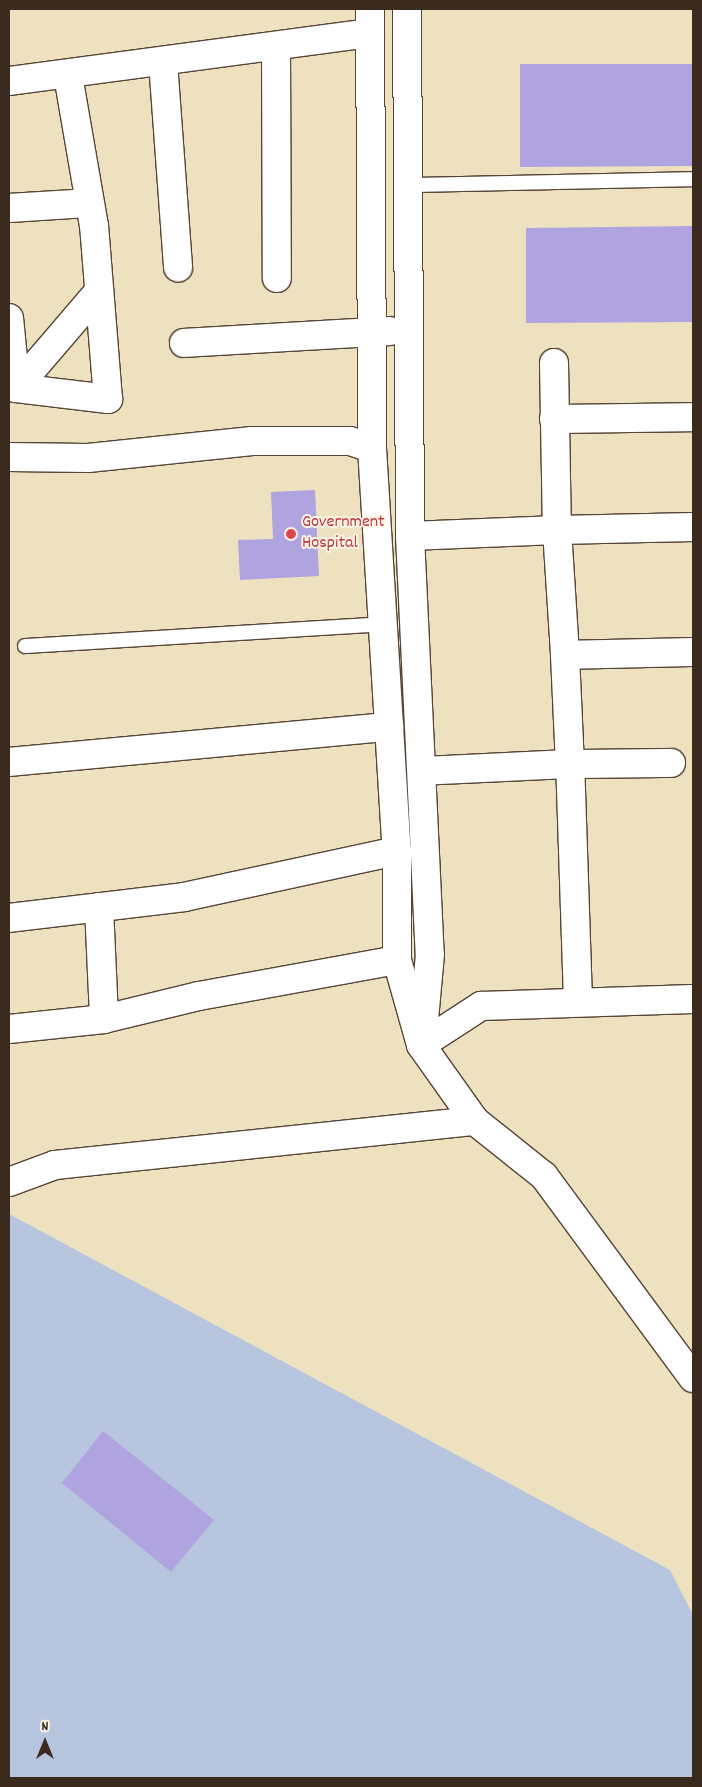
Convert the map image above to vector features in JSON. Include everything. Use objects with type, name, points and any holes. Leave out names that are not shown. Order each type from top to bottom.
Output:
[{"type":"street","points":[[407,9],[410,536],[430,954],[421,1045]]},
{"type":"street","points":[[9,81],[68,76],[276,46],[370,21],[372,448],[397,852],[397,960],[421,1045],[475,1121],[544,1176],[693,1378]]},
{"type":"street","points":[[276,46],[277,278]]},
{"type":"street","points":[[163,62],[178,267]]},
{"type":"street","points":[[16,388],[108,399],[89,203],[68,76]]},
{"type":"street","points":[[9,208],[89,203]]},
{"type":"street","points":[[16,388],[99,291]]},
{"type":"street","points":[[9,318],[16,388]]},
{"type":"street","points":[[184,343],[410,330]]},
{"type":"street","points":[[554,363],[557,530],[570,764],[578,1001]]},
{"type":"street","points":[[554,419],[693,417]]},
{"type":"street","points":[[9,458],[88,458],[252,442],[350,442],[372,448]]},
{"type":"street","points":[[410,536],[693,527]]},
{"type":"street","points":[[565,655],[693,652]]},
{"type":"street","points":[[9,762],[389,727]]},
{"type":"street","points":[[422,771],[570,764],[671,763]]},
{"type":"street","points":[[9,918],[184,897],[397,852]]},
{"type":"street","points":[[99,907],[104,1019]]},
{"type":"street","points":[[9,1029],[104,1019],[199,996],[397,960]]},
{"type":"street","points":[[421,1045],[481,1006],[578,1001],[693,999]]},
{"type":"street","points":[[9,1182],[55,1165],[475,1121]]},
{"type":"lane","points":[[409,186],[693,179]]},
{"type":"lane","points":[[25,646],[383,624]]},
{"type":"shaded area","points":[[9,1214],[670,1570],[693,1615],[693,1778],[9,1778]]},
{"type":"building","points":[[520,64],[693,64],[693,166],[520,167]]},
{"type":"building","points":[[693,226],[693,322],[526,323],[526,228]]},
{"type":"building","points":[[315,490],[319,576],[240,580],[238,540],[273,539],[271,492]]},
{"type":"building","points":[[103,1431],[214,1520],[171,1572],[62,1483]]},
{"type":"place","name":"Government Hospital","points":[[291,534]]}]
